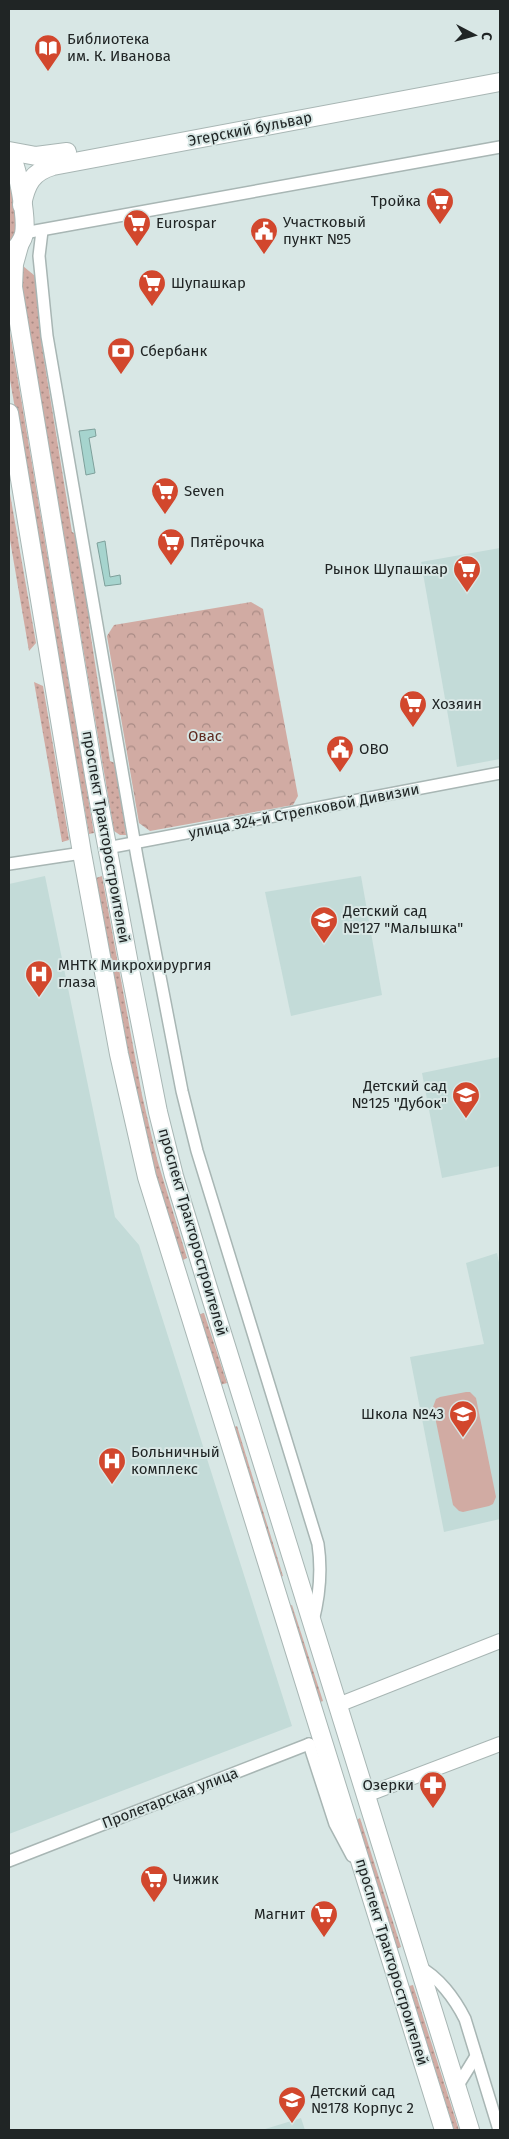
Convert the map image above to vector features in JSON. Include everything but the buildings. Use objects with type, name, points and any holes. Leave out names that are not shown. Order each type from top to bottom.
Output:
[{"type":"main road","name":"Эгерский бульвар","points":[[22,205],[27,184],[31,178],[48,167],[265,121],[497,77]]},
{"type":"main road","name":"Эгерский бульвар","points":[[9,152],[36,156],[53,155],[265,121]]},
{"type":"main road","points":[[9,152],[14,162],[22,205]]},
{"type":"main road","name":"проспект Тракторостроителей","points":[[22,205],[14,264],[13,287],[107,848],[158,1112],[174,1176],[202,1270],[470,2130]]},
{"type":"main road","name":"проспект Тракторостроителей","points":[[9,413],[82,853],[131,1111],[147,1177],[444,2130]]},
{"type":"main road","points":[[82,853],[107,848]]},
{"type":"main road","points":[[179,1278],[202,1270]]},
{"type":"main road","points":[[220,1410],[243,1402]]},
{"type":"main road","points":[[278,1596],[301,1589]]},
{"type":"main road","points":[[316,1720],[322,1713],[338,1705]]},
{"type":"main road","points":[[340,1794],[355,1797],[366,1795]]},
{"type":"street","points":[[17,245],[42,231],[500,147]]},
{"type":"street","points":[[42,231],[39,256],[45,320],[135,843],[182,1091],[198,1151],[318,1544],[321,1566],[320,1587],[312,1623]]},
{"type":"street","name":"улица 324-й Стрелковой Дивизии","points":[[107,848],[500,773]]},
{"type":"street","points":[[9,864],[82,853]]},
{"type":"street","points":[[338,1705],[500,1640]]},
{"type":"street","points":[[316,1720],[309,1744],[335,1824],[368,1884]]},
{"type":"street","name":"Пролетарская улица","points":[[9,1861],[309,1744]]},
{"type":"street","points":[[366,1795],[500,1744]]},
{"type":"street","name":"проспект Тракторостроителей","points":[[419,1967],[431,1972],[459,2008],[465,2019],[499,2130]]},
{"type":"street","points":[[456,2087],[476,2056]]},
{"type":"shaded area","points":[[500,548],[500,759],[457,767],[421,562]]},
{"type":"shaded area","name":"Больничный комплекс","points":[[45,876],[115,1217],[139,1245],[292,1726],[9,1834],[9,884]]},
{"type":"shaded area","name":"Детский сад №127 \"Малышка\"","points":[[361,876],[382,995],[291,1016],[265,892]]},
{"type":"shaded area","name":"Детский сад №125 \"Дубок\"","points":[[500,1057],[500,1166],[442,1178],[422,1073]]},
{"type":"shaded area","name":"Школа №43","points":[[497,1253],[500,1267],[500,1519],[444,1532],[410,1357],[484,1344],[466,1263]]},
{"type":"shaded area","name":"Детский сад №178 Корпус 2","points":[[301,2118],[305,2130],[262,2130]]},
{"type":"green space","points":[[9,166],[19,229],[9,247]]},
{"type":"green space","points":[[23,266],[35,276],[45,337],[41,341],[72,532],[78,535],[92,620],[89,624],[110,761],[117,764],[126,835],[120,835],[114,831],[21,282]]},
{"type":"green space","points":[[9,327],[94,833],[89,834],[9,374]]},
{"type":"green space","points":[[9,488],[36,643],[29,651],[9,534]]},
{"type":"green space","name":"Овас","points":[[251,602],[263,609],[298,796],[293,805],[150,831],[139,823],[107,636],[114,625]]},
{"type":"green space","points":[[34,682],[43,686],[69,840],[62,842]]},
{"type":"green space","points":[[102,876],[142,1095],[157,1159],[187,1258],[181,1261],[151,1160],[120,1019],[96,878]]},
{"type":"green space","points":[[204,1313],[227,1383],[220,1385],[197,1315]]},
{"type":"green space","points":[[470,1392],[476,1398],[496,1497],[493,1504],[489,1506],[463,1512],[453,1505],[433,1407],[436,1399],[440,1397]]},
{"type":"green space","points":[[237,1426],[283,1576],[278,1578],[231,1428]]},
{"type":"green space","points":[[292,1605],[323,1701],[317,1703],[287,1607]]},
{"type":"green space","points":[[360,1818],[401,1947],[396,1949],[355,1821]]},
{"type":"green space","points":[[413,1985],[459,2130],[454,2130],[409,1986]]},
{"type":"water","points":[[95,429],[96,436],[89,438],[95,473],[86,475],[79,431]]},
{"type":"water","points":[[105,541],[110,577],[120,575],[121,584],[105,586],[97,543]]},
{"type":"place","name":"Библиотека им. К. Иванова","points":[[48,72]]},
{"type":"place","name":"Тройка","points":[[440,225]]},
{"type":"place","name":"Eurospar","points":[[137,247]]},
{"type":"place","name":"Участковый пункт №5","points":[[264,255]]},
{"type":"place","name":"Шупашкар","points":[[152,307]]},
{"type":"place","name":"Сбербанк","points":[[121,375]]},
{"type":"place","name":"Seven","points":[[165,515]]},
{"type":"place","name":"Пятёрочка","points":[[171,566]]},
{"type":"place","name":"Рынок Шупашкар","points":[[467,593]]},
{"type":"place","name":"Хозяин","points":[[413,728]]},
{"type":"place","name":"ОВО","points":[[340,773]]},
{"type":"place","name":"Детский сад №127 \"Малышка\"","points":[[324,944]]},
{"type":"place","name":"МНТК Микрохирургия глаза","points":[[39,998]]},
{"type":"place","name":"Детский сад №125 \"Дубок\"","points":[[466,1119]]},
{"type":"place","name":"Школа №43","points":[[463,1438]]},
{"type":"place","name":"Больничный комплекс","points":[[112,1485]]},
{"type":"place","name":"Озерки","points":[[433,1809]]},
{"type":"place","name":"Чижик","points":[[154,1903]]},
{"type":"place","name":"Магнит","points":[[324,1938]]},
{"type":"place","name":"Детский сад №178 Корпус 2","points":[[292,2124]]}]
